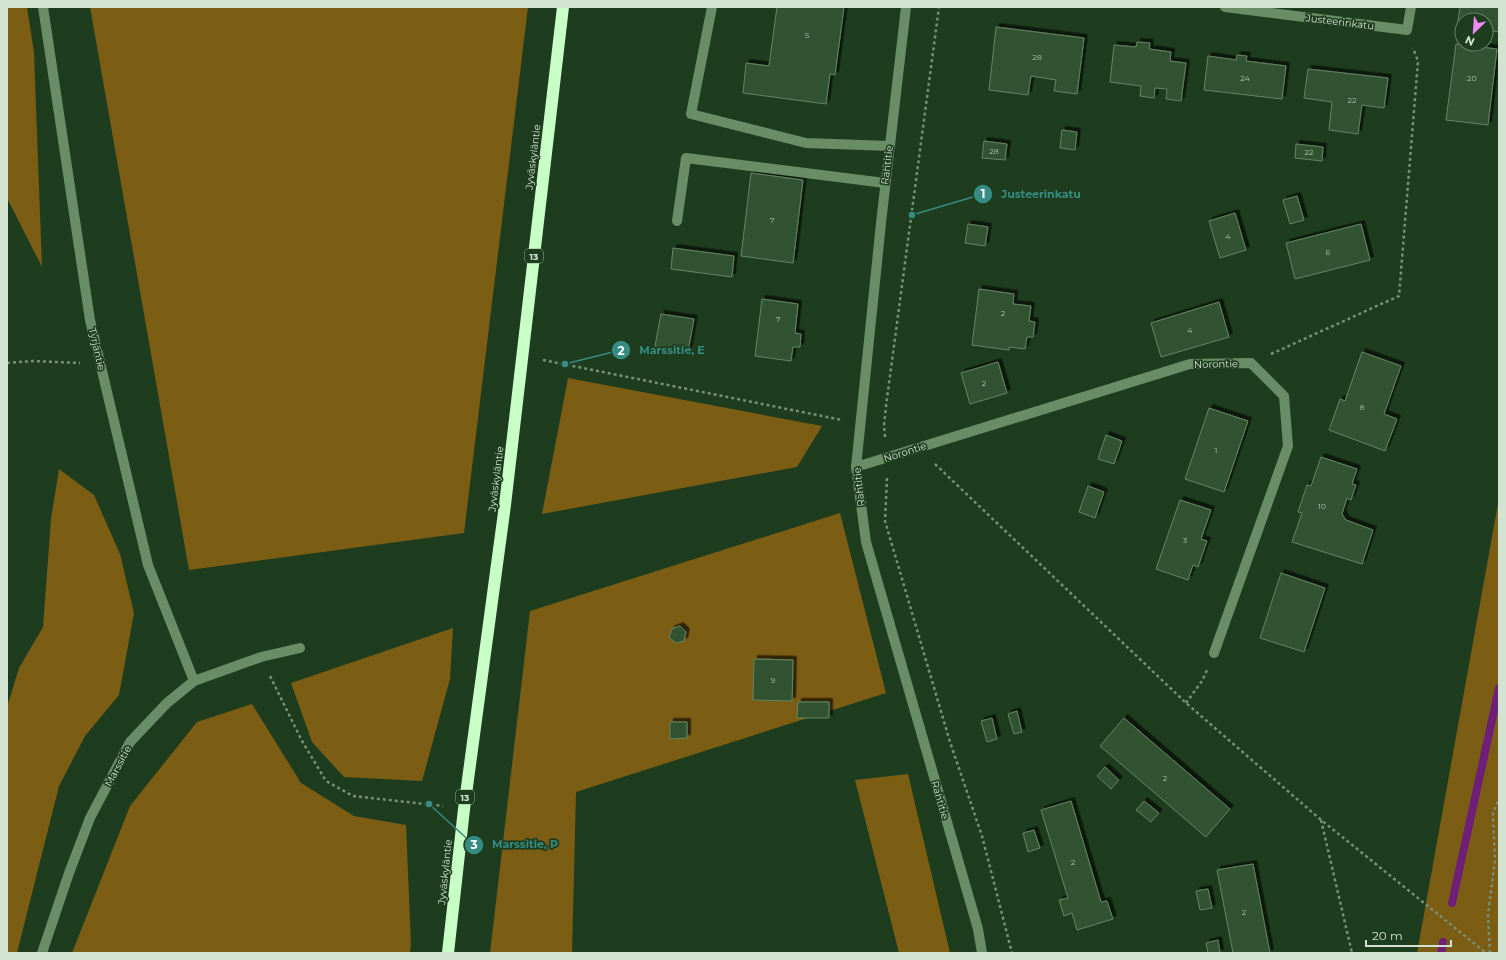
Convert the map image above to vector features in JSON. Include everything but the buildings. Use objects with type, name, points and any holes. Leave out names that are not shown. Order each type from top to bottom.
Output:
[{"type":"highway","name":"Jyväskyläntie","points":[[448,953],[464,809],[505,505],[563,7]]},
{"type":"street","name":"Tyrjäntie","points":[[43,7],[90,320],[148,566],[194,682]]},
{"type":"street","points":[[712,7],[691,114],[806,143],[890,146]]},
{"type":"street","name":"Rahtitie","points":[[906,7],[885,183],[856,467],[866,542],[978,930],[982,953]]},
{"type":"street","name":"Justeerinkatu","points":[[1225,7],[1407,30]]},
{"type":"street","points":[[1407,30],[1411,7]]},
{"type":"street","points":[[676,221],[686,158],[885,183]]},
{"type":"street","name":"Norontie","points":[[856,467],[1190,364],[1251,363],[1284,396],[1288,446],[1214,653]]},
{"type":"street","name":"Marssitie","points":[[42,953],[69,873],[90,818],[130,742],[167,703],[194,682],[261,657],[300,648]]},
{"type":"path","points":[[939,7],[884,425],[886,459],[885,522],[950,742],[982,836],[1012,953]]},
{"type":"path","points":[[1251,363],[1399,296],[1418,61],[1407,30]]},
{"type":"path","points":[[522,356],[860,424],[884,425]]},
{"type":"path","points":[[7,362],[33,361],[100,364]]},
{"type":"path","points":[[942,470],[1186,703],[1320,820],[1486,953]]},
{"type":"path","points":[[1186,703],[1202,681],[1214,653]]},
{"type":"path","points":[[261,657],[302,741],[326,781],[354,796],[464,809]]},
{"type":"path","points":[[1490,953],[1488,914],[1495,861],[1493,813],[1499,799]]},
{"type":"path","points":[[1320,820],[1352,953]]},
{"type":"shaded area","points":[[7,7],[27,7],[34,52],[42,267],[7,198]]},
{"type":"shaded area","points":[[90,7],[528,7],[464,533],[189,570]]},
{"type":"shaded area","points":[[568,378],[822,426],[797,467],[542,514]]},
{"type":"shaded area","points":[[59,469],[94,495],[120,554],[134,613],[119,695],[85,736],[59,786],[17,953],[7,953],[7,707],[19,668],[43,627],[51,519]]},
{"type":"shaded area","points":[[1499,498],[1499,953],[1417,953]]},
{"type":"shaded area","points":[[840,513],[886,693],[576,792],[572,953],[490,953],[530,611]]},
{"type":"shaded area","points":[[453,628],[450,679],[422,781],[344,777],[312,742],[291,683]]},
{"type":"shaded area","points":[[252,704],[301,783],[354,816],[406,825],[411,944],[410,953],[72,953],[130,806],[197,722]]},
{"type":"shaded area","points":[[908,774],[950,953],[899,953],[855,780]]},
{"type":"waterway","points":[[1452,903],[1499,688]]},
{"type":"waterway","points":[[1441,953],[1443,942]]},
{"type":"place","name":"Justeerinkatu","points":[[912,215]]},
{"type":"place","name":"Marssitie, E","points":[[565,364]]},
{"type":"place","name":"Marssitie, P","points":[[429,804]]}]
